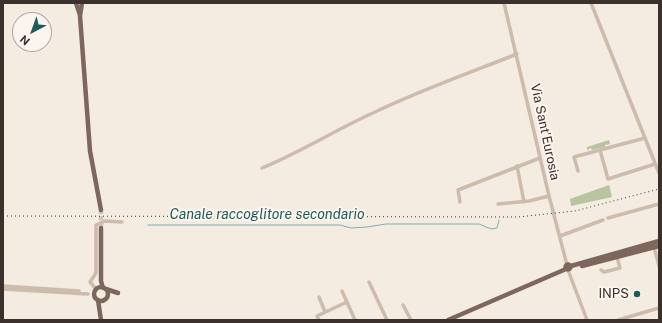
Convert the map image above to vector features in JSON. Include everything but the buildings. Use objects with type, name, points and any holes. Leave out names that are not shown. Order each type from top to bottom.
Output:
[{"type":"main road","points":[[76,3],[80,16],[90,151],[101,210]]},
{"type":"main road","points":[[80,16],[82,3]]},
{"type":"main road","points":[[101,228],[101,320]]},
{"type":"main road","points":[[448,320],[569,268],[659,242]]},
{"type":"main road","points":[[569,268],[600,266],[617,257],[656,246]]},
{"type":"main road","points":[[100,289],[107,291],[101,298]]},
{"type":"main road","points":[[100,289],[118,293],[101,298],[88,293],[100,289]]},
{"type":"street","name":"Via Sant'Eurosia","points":[[504,3],[549,196],[569,268],[588,320]]},
{"type":"street","points":[[591,3],[659,173]]},
{"type":"street","points":[[262,168],[300,151],[375,112],[517,54]]},
{"type":"street","points":[[578,171],[574,157],[645,138]]},
{"type":"street","points":[[600,150],[608,179],[655,164]]},
{"type":"street","points":[[460,202],[458,190],[540,158]]},
{"type":"street","points":[[517,166],[524,202]]},
{"type":"street","points":[[498,204],[524,202],[549,196]]},
{"type":"street","points":[[608,218],[659,204]]},
{"type":"street","points":[[560,236],[603,220]]},
{"type":"street","points":[[100,289],[90,282],[96,273],[96,225],[105,221],[122,222]]},
{"type":"street","points":[[656,246],[659,266]]},
{"type":"street","points":[[600,266],[604,272],[620,268],[617,257]]},
{"type":"street","points":[[369,282],[387,320]]},
{"type":"street","points":[[3,288],[88,293]]},
{"type":"street","points":[[342,291],[356,320]]},
{"type":"street","points":[[319,297],[325,312]]},
{"type":"street","points":[[319,320],[317,316],[347,302]]},
{"type":"street","points":[[403,305],[411,320]]},
{"type":"street","points":[[618,320],[659,308]]},
{"type":"green space","points":[[609,140],[610,144],[605,145],[605,147],[592,150],[591,148],[587,150],[587,147]]},
{"type":"green space","points":[[609,185],[612,197],[571,206],[570,199]]},
{"type":"waterway","name":"Canale raccoglitore secondario","points":[[148,225],[340,225],[351,228],[386,224],[479,224],[491,229],[497,228],[499,220]]},
{"type":"tunnel","points":[[101,210],[101,227]]},
{"type":"railway","points":[[3,216],[518,217],[575,211],[659,189]]},
{"type":"place","name":"INPS","points":[[637,294]]}]
